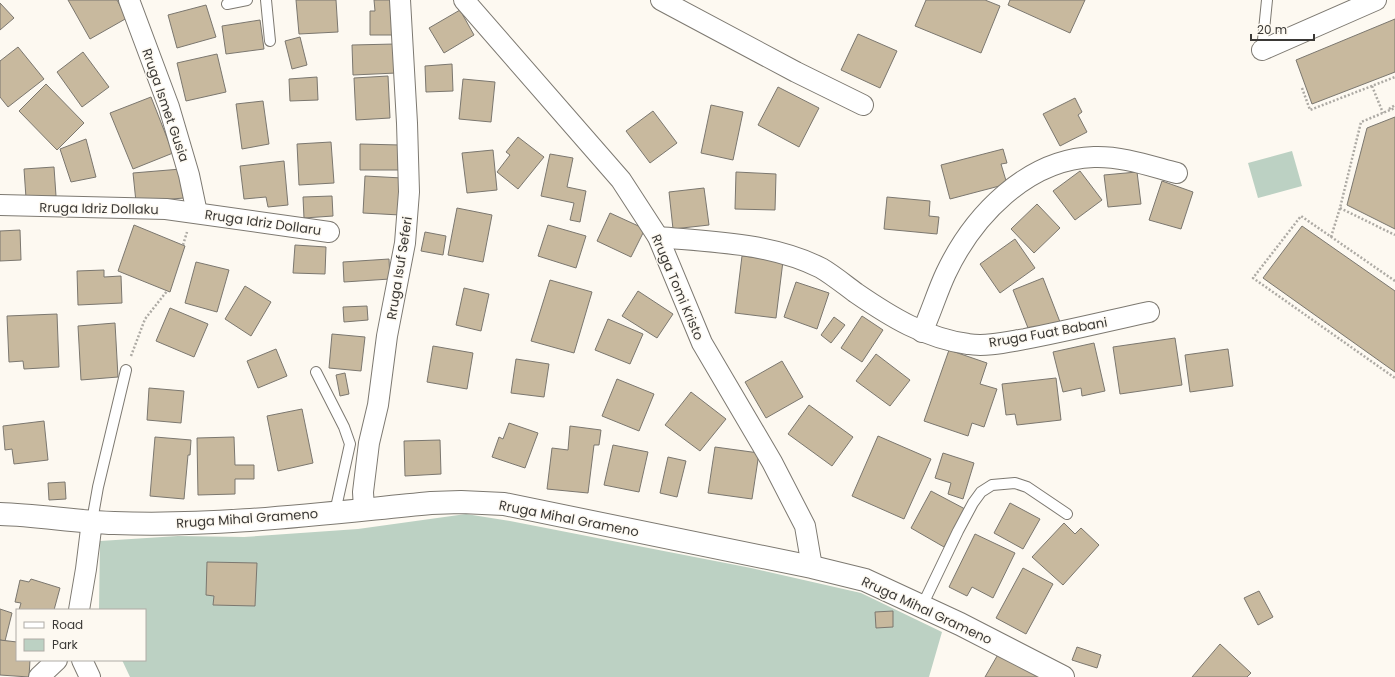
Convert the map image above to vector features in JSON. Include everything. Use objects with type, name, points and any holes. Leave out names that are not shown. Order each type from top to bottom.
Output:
[{"type":"street","name":"Rruga Ismet Gusia","points":[[129,0],[169,107],[189,175],[197,212]]},
{"type":"street","name":"Rruga Isuf Seferi","points":[[364,510],[363,492],[369,443],[378,405],[388,336],[405,243],[409,199],[407,122],[400,0]]},
{"type":"street","name":"Rruga Tomi Kristo","points":[[464,0],[621,180],[658,237],[671,265],[702,343],[772,462],[805,526],[812,567]]},
{"type":"street","points":[[661,0],[796,72],[863,105]]},
{"type":"street","points":[[1262,50],[1376,0]]},
{"type":"street","points":[[922,332],[946,274],[960,247],[978,222],[1015,185],[1038,171],[1078,158],[1119,159],[1177,173]]},
{"type":"street","name":"Rruga Idriz Dollaku","points":[[0,205],[166,209],[197,212]]},
{"type":"street","name":"Rruga Idriz Dollaru","points":[[197,212],[329,232]]},
{"type":"street","name":"Rruga Fuat Babani","points":[[658,237],[737,244],[781,253],[822,269],[889,316],[922,332],[944,339],[969,344],[999,343],[1057,333],[1149,312]]},
{"type":"street","name":"Rruga Mihal Grameno","points":[[0,514],[92,520],[113,523],[177,523],[461,502],[504,504],[812,567],[865,580],[922,606],[1063,677]]},
{"type":"street","points":[[78,609],[86,569],[92,520]]},
{"type":"street","points":[[39,677],[56,661]]},
{"type":"street","points":[[82,661],[90,677]]},
{"type":"lane","points":[[227,4],[247,0]]},
{"type":"lane","points":[[266,0],[270,41]]},
{"type":"lane","points":[[1262,50],[1267,0]]},
{"type":"lane","points":[[92,520],[98,487],[126,370]]},
{"type":"lane","points":[[316,372],[344,427],[350,444],[335,512]]},
{"type":"lane","points":[[922,606],[973,503],[981,492],[992,485],[1015,483],[1027,487],[1067,514]]},
{"type":"path","points":[[1302,88],[1310,110],[1395,77]]},
{"type":"path","points":[[1372,85],[1383,113]]},
{"type":"path","points":[[1331,237],[1340,208],[1361,122],[1395,107]]},
{"type":"path","points":[[1340,208],[1395,235]]},
{"type":"path","points":[[1394,279],[1301,216],[1253,278],[1395,378]]},
{"type":"path","points":[[126,370],[145,319],[167,291]]},
{"type":"green space","points":[[1292,151],[1302,186],[1258,198],[1248,163]]},
{"type":"green space","points":[[466,514],[510,521],[751,568],[861,593],[942,632],[929,677],[130,677],[122,661],[146,661],[146,609],[99,609],[100,541],[178,536],[244,537],[358,529]]},
{"type":"building","points":[[68,0],[117,0],[127,18],[90,39]]},
{"type":"building","points":[[296,0],[336,0],[338,32],[299,34]]},
{"type":"building","points":[[374,0],[392,0],[393,35],[370,35],[370,11],[375,11]]},
{"type":"building","points":[[926,0],[985,0],[1000,6],[981,53],[915,26]]},
{"type":"building","points":[[1010,0],[1085,0],[1070,33],[1008,5]]},
{"type":"building","points":[[0,3],[14,18],[0,30]]},
{"type":"building","points":[[206,5],[216,37],[177,48],[168,15]]},
{"type":"building","points":[[460,10],[474,35],[444,53],[429,28]]},
{"type":"building","points":[[1395,19],[1395,72],[1312,104],[1296,60]]},
{"type":"building","points":[[260,20],[264,49],[226,54],[222,26]]},
{"type":"building","points":[[858,34],[897,51],[880,88],[841,70]]},
{"type":"building","points":[[300,37],[307,65],[292,69],[285,41]]},
{"type":"building","points":[[395,44],[396,73],[353,75],[352,45]]},
{"type":"building","points":[[18,47],[44,79],[8,107],[0,97],[0,61]]},
{"type":"building","points":[[83,52],[109,87],[82,107],[57,72]]},
{"type":"building","points":[[217,54],[226,92],[186,101],[177,63]]},
{"type":"building","points":[[452,64],[453,91],[426,92],[425,66]]},
{"type":"building","points":[[388,76],[390,118],[356,120],[354,78]]},
{"type":"building","points":[[317,77],[318,100],[290,101],[289,79]]},
{"type":"building","points":[[463,79],[495,82],[491,122],[459,119]]},
{"type":"building","points":[[46,84],[84,123],[57,150],[19,111]]},
{"type":"building","points":[[778,87],[819,108],[799,147],[758,125]]},
{"type":"building","points":[[151,97],[173,153],[133,169],[110,113]]},
{"type":"building","points":[[1075,98],[1082,112],[1078,115],[1087,132],[1060,146],[1043,114]]},
{"type":"building","points":[[263,101],[269,144],[242,149],[236,104]]},
{"type":"building","points":[[711,105],[743,112],[733,160],[701,153]]},
{"type":"building","points":[[653,111],[677,143],[650,163],[626,131]]},
{"type":"building","points":[[1395,117],[1395,229],[1347,205],[1367,128]]},
{"type":"building","points":[[518,137],[544,157],[518,189],[497,172],[510,155],[506,152]]},
{"type":"building","points":[[86,139],[96,177],[71,182],[60,149]]},
{"type":"building","points":[[331,142],[334,183],[299,185],[297,144]]},
{"type":"building","points":[[360,144],[400,145],[399,170],[360,170]]},
{"type":"building","points":[[1003,149],[1007,163],[1001,164],[1007,184],[950,199],[941,165]]},
{"type":"building","points":[[493,150],[497,190],[467,193],[462,153]]},
{"type":"building","points":[[550,154],[573,158],[567,187],[586,191],[580,222],[570,220],[574,203],[541,196]]},
{"type":"building","points":[[284,161],[288,205],[268,207],[266,197],[244,199],[240,166]]},
{"type":"building","points":[[54,167],[56,196],[26,198],[24,169]]},
{"type":"building","points":[[181,169],[184,198],[136,202],[133,173]]},
{"type":"building","points":[[1080,171],[1102,200],[1075,220],[1053,191]]},
{"type":"building","points":[[736,172],[776,174],[775,210],[735,209]]},
{"type":"building","points":[[1137,172],[1141,204],[1108,207],[1104,175]]},
{"type":"building","points":[[365,176],[402,178],[400,215],[363,213]]},
{"type":"building","points":[[1162,181],[1193,192],[1181,229],[1149,220]]},
{"type":"building","points":[[704,188],[709,225],[673,229],[669,192]]},
{"type":"building","points":[[332,196],[333,216],[304,218],[303,197]]},
{"type":"building","points":[[887,197],[930,201],[929,216],[939,217],[937,234],[884,229]]},
{"type":"building","points":[[1037,204],[1060,228],[1034,253],[1011,229]]},
{"type":"building","points":[[457,208],[492,215],[483,262],[448,255]]},
{"type":"building","points":[[610,213],[645,229],[631,257],[597,241]]},
{"type":"building","points":[[134,225],[185,246],[170,292],[118,271]]},
{"type":"building","points":[[548,225],[586,236],[576,268],[538,256]]},
{"type":"building","points":[[1302,226],[1395,291],[1395,372],[1263,278]]},
{"type":"building","points":[[20,230],[21,260],[0,261],[0,231]]},
{"type":"building","points":[[425,232],[446,236],[443,255],[421,251]]},
{"type":"building","points":[[1015,239],[1035,268],[1000,293],[980,264]]},
{"type":"building","points":[[295,245],[326,247],[325,274],[293,273]]},
{"type":"building","points":[[742,256],[783,261],[776,318],[735,313]]},
{"type":"building","points":[[389,259],[390,279],[344,282],[343,262]]},
{"type":"building","points":[[196,262],[229,270],[217,312],[185,303]]},
{"type":"building","points":[[104,270],[104,277],[121,276],[122,303],[78,305],[77,271]]},
{"type":"building","points":[[1043,278],[1060,322],[1030,333],[1013,290]]},
{"type":"building","points":[[550,280],[592,292],[574,353],[531,341]]},
{"type":"building","points":[[796,282],[829,293],[817,329],[784,317]]},
{"type":"building","points":[[245,286],[271,302],[251,336],[225,319]]},
{"type":"building","points":[[464,288],[489,294],[481,331],[456,325]]},
{"type":"building","points":[[638,291],[673,314],[657,338],[622,316]]},
{"type":"building","points":[[367,306],[368,320],[344,322],[343,307]]},
{"type":"building","points":[[170,308],[208,324],[194,357],[156,341]]},
{"type":"building","points":[[57,314],[59,367],[24,369],[23,361],[9,362],[7,316]]},
{"type":"building","points":[[862,316],[883,330],[862,362],[841,348]]},
{"type":"building","points":[[834,317],[845,325],[831,343],[821,335]]},
{"type":"building","points":[[608,319],[643,334],[630,364],[595,350]]},
{"type":"building","points":[[115,323],[118,377],[81,380],[78,326]]},
{"type":"building","points":[[332,334],[365,337],[361,371],[329,368]]},
{"type":"building","points":[[1175,338],[1182,385],[1120,394],[1113,347]]},
{"type":"building","points":[[1094,343],[1105,391],[1082,396],[1081,388],[1063,392],[1053,352]]},
{"type":"building","points":[[433,346],[473,353],[467,389],[427,382]]},
{"type":"building","points":[[276,349],[287,376],[258,388],[247,361]]},
{"type":"building","points":[[1228,349],[1233,386],[1190,392],[1185,355]]},
{"type":"building","points":[[949,350],[987,363],[980,384],[997,389],[984,427],[972,423],[968,436],[924,421]]},
{"type":"building","points":[[876,354],[910,380],[890,406],[856,381]]},
{"type":"building","points":[[516,359],[549,364],[544,397],[511,393]]},
{"type":"building","points":[[782,361],[803,397],[766,418],[745,382]]},
{"type":"building","points":[[345,373],[349,394],[340,396],[336,375]]},
{"type":"building","points":[[1056,378],[1061,420],[1017,425],[1015,414],[1006,415],[1002,384]]},
{"type":"building","points":[[617,379],[654,394],[639,431],[602,416]]},
{"type":"building","points":[[149,388],[184,391],[181,423],[147,420]]},
{"type":"building","points":[[691,392],[726,419],[700,451],[665,425]]},
{"type":"building","points":[[809,405],[853,437],[832,466],[788,434]]},
{"type":"building","points":[[302,409],[313,463],[278,471],[267,416]]},
{"type":"building","points":[[44,421],[48,460],[14,464],[12,449],[5,450],[3,426]]},
{"type":"building","points":[[509,423],[538,433],[525,468],[492,457],[499,437],[503,439]]},
{"type":"building","points":[[570,426],[601,430],[599,445],[594,445],[588,493],[547,489],[552,448],[568,450]]},
{"type":"building","points":[[878,436],[931,459],[904,519],[852,496]]},
{"type":"building","points":[[155,437],[191,440],[190,455],[188,455],[184,499],[150,496]]},
{"type":"building","points":[[234,437],[235,465],[254,465],[254,479],[235,479],[235,494],[198,495],[197,438]]},
{"type":"building","points":[[440,440],[441,474],[405,476],[404,441]]},
{"type":"building","points":[[613,445],[648,452],[639,492],[604,485]]},
{"type":"building","points":[[715,447],[759,453],[752,499],[708,493]]},
{"type":"building","points":[[943,453],[974,463],[963,499],[948,494],[951,483],[935,478]]},
{"type":"building","points":[[668,457],[686,461],[677,497],[660,493]]},
{"type":"building","points":[[65,482],[66,499],[49,500],[48,483]]},
{"type":"building","points":[[931,491],[965,509],[944,547],[911,528]]},
{"type":"building","points":[[1010,503],[1040,519],[1023,549],[994,533]]},
{"type":"building","points":[[1064,523],[1075,534],[1081,528],[1099,545],[1063,585],[1032,557]]},
{"type":"building","points":[[975,534],[1015,553],[993,598],[972,587],[967,596],[949,587]]},
{"type":"building","points":[[207,562],[257,563],[255,606],[213,605],[214,596],[206,595]]},
{"type":"building","points":[[1023,568],[1053,584],[1026,634],[996,618]]},
{"type":"building","points":[[31,579],[60,588],[54,609],[19,609],[21,603],[15,602],[20,580],[29,582]]},
{"type":"building","points":[[1259,591],[1273,617],[1258,625],[1244,598]]},
{"type":"building","points":[[0,609],[12,613],[5,641],[0,640]]},
{"type":"building","points":[[893,611],[893,627],[876,628],[875,612]]},
{"type":"building","points":[[0,640],[16,642],[16,661],[30,661],[29,677],[0,675]]},
{"type":"building","points":[[1220,644],[1251,673],[1247,677],[1192,677]]},
{"type":"building","points":[[1077,647],[1101,655],[1097,668],[1072,660]]},
{"type":"building","points":[[1000,651],[1044,677],[985,677]]}]
